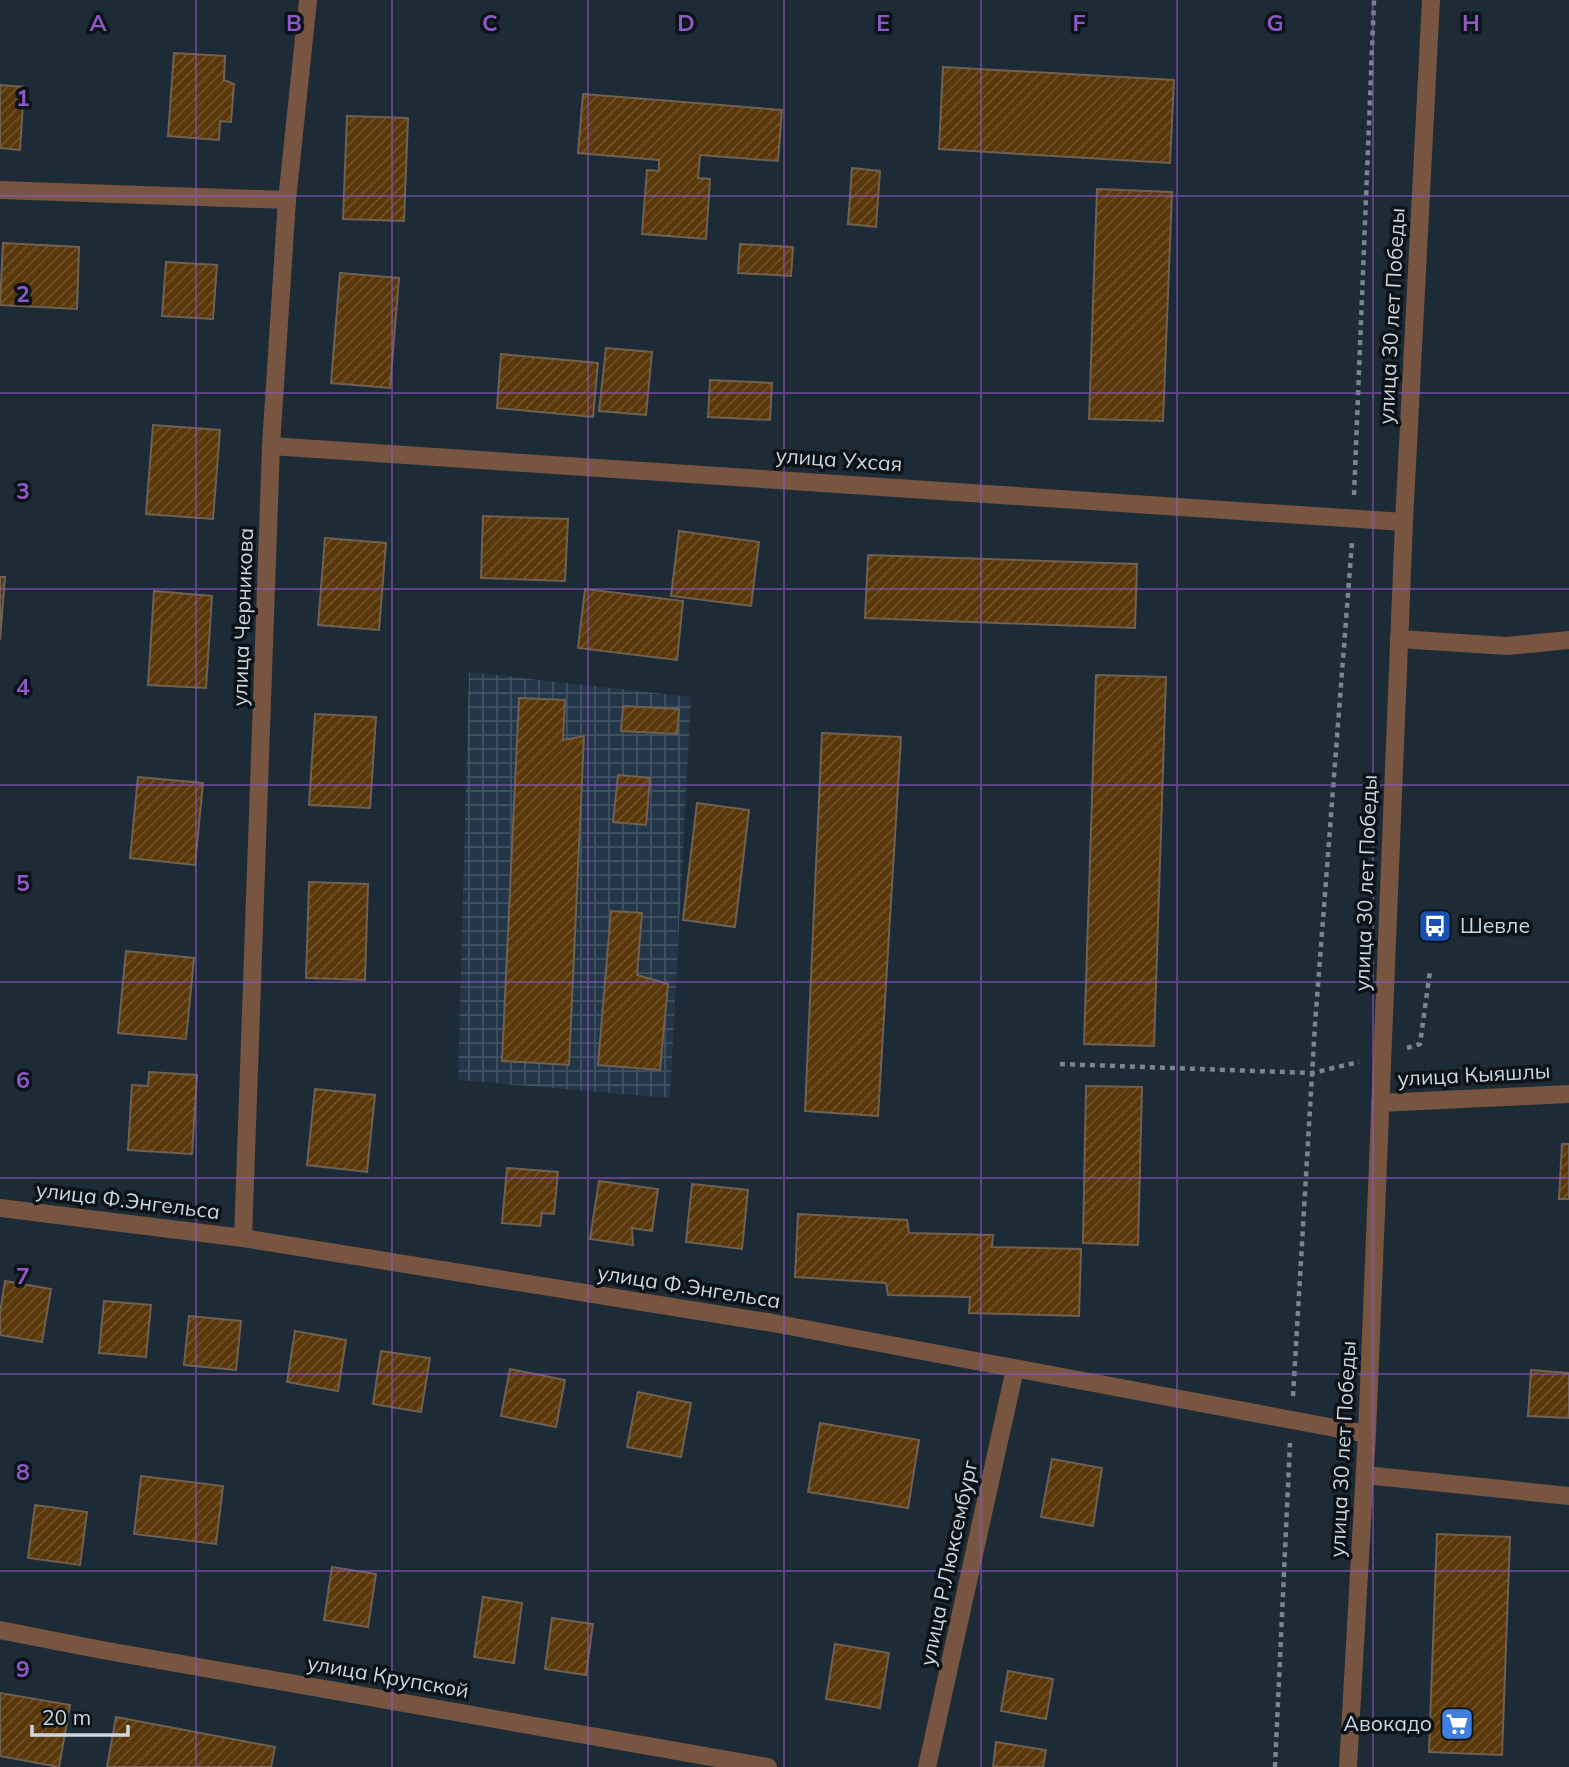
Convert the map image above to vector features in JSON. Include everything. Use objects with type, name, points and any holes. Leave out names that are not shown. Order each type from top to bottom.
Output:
[{"type":"street","name":"улица Черникова","points":[[243,1238],[271,446],[287,200],[308,0]]},
{"type":"street","name":"улица 30 лет Победы","points":[[1348,1767],[1367,1434],[1404,522],[1431,0]]},
{"type":"street","points":[[0,190],[287,200]]},
{"type":"street","name":"улица Ухсая","points":[[271,446],[1404,522]]},
{"type":"street","points":[[1399,639],[1507,646],[1569,640]]},
{"type":"street","name":"улица Кыяшлы","points":[[1380,1103],[1569,1094]]},
{"type":"street","name":"улица Ф.Энгельса","points":[[0,1208],[243,1238],[773,1323],[1367,1434]]},
{"type":"street","name":"улица Р.Люксембург","points":[[927,1767],[1015,1369]]},
{"type":"street","points":[[1365,1475],[1569,1496]]},
{"type":"street","name":"улица Крупской","points":[[0,1630],[768,1767]]},
{"type":"path","points":[[1275,1767],[1291,1420],[1312,1073],[1354,519],[1374,0]]},
{"type":"path","points":[[1060,1064],[1312,1073],[1382,1057],[1420,1044],[1430,971]]},
{"type":"shaded area","points":[[469,672],[691,697],[670,1098],[458,1080]]},
{"type":"building","points":[[174,53],[225,56],[224,80],[234,84],[231,122],[220,121],[219,140],[168,136]]},
{"type":"building","points":[[943,67],[1174,80],[1170,163],[939,149]]},
{"type":"building","points":[[0,85],[24,87],[20,150],[0,148]]},
{"type":"building","points":[[583,94],[782,110],[778,161],[700,155],[698,178],[710,179],[706,239],[642,234],[647,170],[659,171],[659,160],[578,153]]},
{"type":"building","points":[[347,116],[408,118],[404,221],[343,219]]},
{"type":"building","points":[[852,168],[880,171],[876,227],[848,224]]},
{"type":"building","points":[[1097,189],[1172,192],[1163,421],[1089,419]]},
{"type":"building","points":[[3,243],[79,247],[77,309],[0,305]]},
{"type":"building","points":[[740,244],[793,247],[791,276],[738,273]]},
{"type":"building","points":[[166,262],[217,265],[213,319],[162,316]]},
{"type":"building","points":[[340,273],[399,278],[390,388],[331,383]]},
{"type":"building","points":[[606,348],[652,352],[646,415],[599,411]]},
{"type":"building","points":[[501,354],[598,363],[593,417],[497,408]]},
{"type":"building","points":[[710,380],[772,383],[770,420],[708,417]]},
{"type":"building","points":[[153,425],[220,430],[213,519],[146,514]]},
{"type":"building","points":[[483,516],[568,519],[565,581],[481,578]]},
{"type":"building","points":[[679,531],[759,542],[751,606],[671,596]]},
{"type":"building","points":[[325,538],[386,543],[379,630],[318,625]]},
{"type":"building","points":[[868,555],[1137,564],[1135,628],[865,618]]},
{"type":"building","points":[[0,577],[5,577],[0,640]]},
{"type":"building","points":[[585,589],[683,601],[677,660],[578,648]]},
{"type":"building","points":[[154,591],[212,596],[206,688],[148,685]]},
{"type":"building","points":[[1096,675],[1166,677],[1154,1046],[1084,1044]]},
{"type":"building","points":[[519,698],[565,700],[563,740],[584,736],[569,1065],[502,1061]]},
{"type":"building","points":[[623,706],[679,709],[677,734],[621,731]]},
{"type":"building","points":[[315,714],[376,717],[370,808],[309,805]]},
{"type":"building","points":[[822,733],[901,737],[878,1116],[805,1111]]},
{"type":"building","points":[[618,775],[650,778],[646,825],[613,822]]},
{"type":"building","points":[[138,777],[203,783],[195,865],[130,858]]},
{"type":"building","points":[[697,803],[749,810],[735,927],[683,920]]},
{"type":"building","points":[[309,882],[368,884],[365,980],[306,978]]},
{"type":"building","points":[[611,911],[642,913],[637,975],[668,984],[660,1070],[598,1065]]},
{"type":"building","points":[[126,951],[194,958],[186,1039],[118,1033]]},
{"type":"building","points":[[149,1072],[197,1075],[192,1154],[128,1150],[132,1085],[148,1086]]},
{"type":"building","points":[[1086,1086],[1142,1087],[1138,1245],[1083,1243]]},
{"type":"building","points":[[315,1089],[375,1095],[367,1172],[307,1165]]},
{"type":"building","points":[[1562,1144],[1569,1144],[1569,1199],[1559,1199]]},
{"type":"building","points":[[507,1168],[558,1172],[554,1214],[542,1213],[540,1226],[502,1223]]},
{"type":"building","points":[[599,1181],[658,1189],[652,1231],[632,1228],[633,1245],[590,1239]]},
{"type":"building","points":[[692,1184],[748,1190],[742,1249],[686,1242]]},
{"type":"building","points":[[798,1214],[907,1220],[909,1233],[993,1235],[992,1247],[1081,1249],[1079,1316],[969,1313],[970,1297],[888,1295],[886,1283],[795,1277]]},
{"type":"building","points":[[5,1281],[51,1289],[42,1342],[0,1335]]},
{"type":"building","points":[[104,1301],[151,1305],[146,1357],[99,1353]]},
{"type":"building","points":[[189,1316],[241,1321],[236,1370],[184,1365]]},
{"type":"building","points":[[295,1331],[346,1340],[338,1391],[287,1382]]},
{"type":"building","points":[[381,1351],[430,1358],[421,1412],[373,1404]]},
{"type":"building","points":[[510,1369],[565,1380],[556,1427],[501,1416]]},
{"type":"building","points":[[1531,1370],[1569,1373],[1569,1418],[1528,1416]]},
{"type":"building","points":[[638,1392],[691,1403],[681,1457],[627,1447]]},
{"type":"building","points":[[820,1423],[919,1440],[908,1508],[808,1492]]},
{"type":"building","points":[[1052,1459],[1102,1468],[1093,1526],[1041,1517]]},
{"type":"building","points":[[141,1476],[223,1486],[216,1544],[134,1534]]},
{"type":"building","points":[[35,1505],[87,1512],[80,1565],[28,1558]]},
{"type":"building","points":[[1437,1534],[1510,1537],[1502,1755],[1429,1752]]},
{"type":"building","points":[[332,1567],[376,1574],[368,1627],[324,1620]]},
{"type":"building","points":[[483,1597],[522,1603],[514,1663],[474,1657]]},
{"type":"building","points":[[552,1618],[593,1624],[586,1675],[545,1669]]},
{"type":"building","points":[[835,1644],[889,1653],[880,1708],[826,1699]]},
{"type":"building","points":[[1008,1671],[1053,1679],[1046,1719],[1001,1711]]},
{"type":"building","points":[[0,1693],[70,1705],[59,1767],[0,1756]]},
{"type":"building","points":[[116,1717],[275,1747],[271,1767],[107,1767]]},
{"type":"building","points":[[996,1742],[1046,1750],[1043,1767],[993,1767]]},
{"type":"place","name":"Шевле","points":[[1435,926]]},
{"type":"place","name":"Авокадо","points":[[1457,1724]]}]
